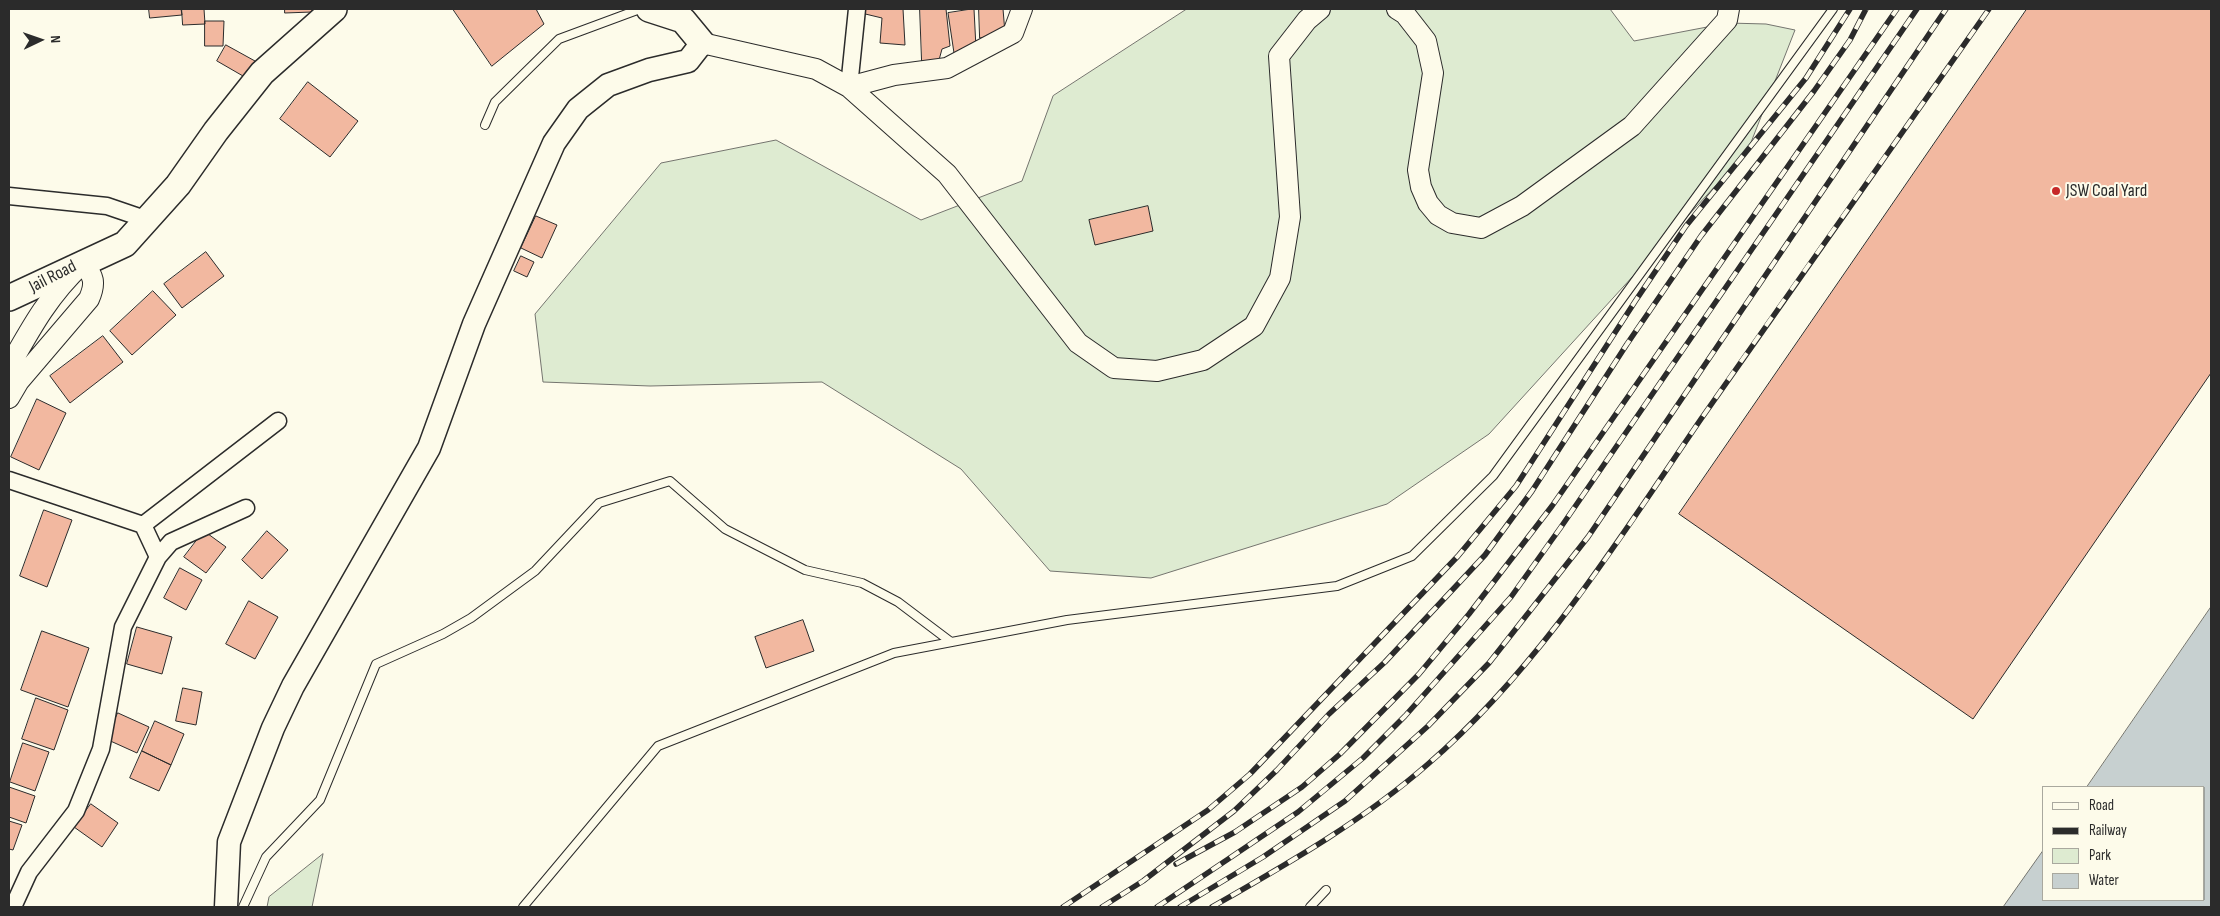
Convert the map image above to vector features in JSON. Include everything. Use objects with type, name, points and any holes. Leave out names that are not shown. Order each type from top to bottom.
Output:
[{"type":"main road","points":[[83,262],[125,244],[178,185],[216,131],[262,73],[334,9]]},
{"type":"main road","points":[[226,907],[229,842],[273,728],[292,686],[429,448],[474,324],[554,143],[578,109],[608,85],[649,70],[688,61],[702,43],[683,20],[649,9]]},
{"type":"main road","name":"Jail Road","points":[[9,280],[65,262],[83,262]]},
{"type":"main road","name":"Jail Road","points":[[9,298],[83,262]]},
{"type":"street","points":[[849,87],[857,9]]},
{"type":"street","points":[[849,87],[894,75],[947,68],[1013,33],[1022,9]]},
{"type":"street","points":[[702,43],[816,69],[849,87],[947,174],[1078,343],[1114,368],[1157,371],[1202,360],[1254,326],[1280,278],[1290,217],[1280,56],[1307,20],[1320,9]]},
{"type":"street","points":[[1397,9],[1405,14],[1426,41],[1433,73],[1418,170],[1421,187],[1428,203],[1438,215],[1452,223],[1481,228],[1522,206],[1632,126],[1727,20],[1729,9]]},
{"type":"street","points":[[9,196],[107,206],[148,220]]},
{"type":"street","points":[[9,367],[40,311],[63,282],[83,262],[93,274],[94,287],[89,299],[18,381],[9,398]]},
{"type":"street","points":[[143,525],[278,421]]},
{"type":"street","points":[[9,480],[143,525],[158,557]]},
{"type":"street","points":[[13,907],[29,872],[76,811],[101,749],[123,628],[158,557],[171,542],[246,508]]},
{"type":"lane","points":[[485,125],[495,102],[558,39],[640,9]]},
{"type":"lane","points":[[523,907],[658,746],[894,653],[1067,620],[1337,586],[1412,556],[1493,476],[1833,9]]},
{"type":"lane","points":[[243,907],[266,857],[320,800],[376,664],[442,634],[479,612],[535,571],[599,503],[670,481],[725,529],[805,570],[862,583],[898,602],[951,642]]},
{"type":"lane","points":[[1310,907],[1326,890]]},
{"type":"green space","points":[[1187,9],[1610,9],[1634,41],[1728,23],[1766,24],[1795,30],[1748,150],[1489,434],[1387,504],[1151,578],[1050,571],[961,469],[822,382],[650,386],[543,382],[535,314],[661,163],[776,140],[921,220],[1022,181],[1053,96]]},
{"type":"green space","points":[[323,854],[312,907],[267,907],[269,897]]},
{"type":"water","points":[[2211,607],[2211,907],[2003,907],[2042,852],[2042,901],[2205,901],[2205,786],[2088,786]]},
{"type":"building","points":[[149,9],[181,9],[182,15],[150,18]]},
{"type":"building","points":[[182,9],[204,9],[205,24],[183,25]]},
{"type":"building","points":[[285,9],[312,9],[312,12],[285,13]]},
{"type":"building","points":[[453,9],[536,9],[544,24],[492,66]]},
{"type":"building","points":[[858,9],[903,9],[905,45],[880,43],[882,18],[857,12]]},
{"type":"building","points":[[920,9],[946,9],[950,46],[942,49],[939,60],[922,62]]},
{"type":"building","points":[[974,9],[976,48],[954,53],[948,13]]},
{"type":"building","points":[[979,9],[1003,9],[1005,33],[980,38]]},
{"type":"building","name":"JSW Coal Yard","points":[[2027,9],[2211,9],[2211,373],[1973,719],[1679,514]]},
{"type":"building","points":[[205,21],[224,21],[223,46],[205,46]]},
{"type":"building","points":[[226,45],[255,61],[243,76],[217,61]]},
{"type":"building","points":[[308,82],[358,121],[330,157],[280,119]]},
{"type":"building","points":[[1148,206],[1153,231],[1095,245],[1089,220]]},
{"type":"building","points":[[536,216],[557,225],[542,258],[521,248]]},
{"type":"building","points":[[206,252],[224,276],[182,308],[164,284]]},
{"type":"building","points":[[521,256],[534,262],[527,277],[514,271]]},
{"type":"building","points":[[153,291],[176,315],[132,355],[110,331]]},
{"type":"building","points":[[103,336],[123,362],[70,403],[50,376]]},
{"type":"building","points":[[37,399],[66,413],[39,470],[11,457]]},
{"type":"building","points":[[44,510],[72,520],[47,587],[20,576]]},
{"type":"building","points":[[204,531],[226,547],[206,573],[184,557]]},
{"type":"building","points":[[267,531],[288,550],[262,579],[242,560]]},
{"type":"building","points":[[180,568],[202,580],[186,610],[164,598]]},
{"type":"building","points":[[249,601],[278,617],[255,659],[226,644]]},
{"type":"building","points":[[803,620],[814,651],[766,668],[755,637]]},
{"type":"building","points":[[137,627],[172,637],[162,674],[127,664]]},
{"type":"building","points":[[42,631],[89,648],[68,707],[21,690]]},
{"type":"building","points":[[183,688],[202,692],[196,725],[176,721]]},
{"type":"building","points":[[36,698],[68,710],[54,750],[22,739]]},
{"type":"building","points":[[118,713],[149,727],[137,753],[106,739]]},
{"type":"building","points":[[155,721],[184,734],[171,765],[142,751]]},
{"type":"building","points":[[23,743],[49,752],[35,791],[10,782]]},
{"type":"building","points":[[142,751],[171,765],[159,791],[130,778]]},
{"type":"building","points":[[9,787],[35,796],[26,823],[9,817]]},
{"type":"building","points":[[91,804],[118,823],[102,847],[74,827]]},
{"type":"building","points":[[9,821],[22,825],[13,850],[9,849]]},
{"type":"railway","points":[[1063,907],[1208,810],[1250,774],[1458,556],[1516,486],[1686,226],[1806,78],[1850,9]]},
{"type":"railway","points":[[1102,907],[1143,881],[1234,811],[1277,770],[1329,714],[1385,662],[1485,555],[1532,491],[1627,344],[1701,236],[1814,91],[1850,40],[1866,9]]},
{"type":"railway","points":[[1176,864],[1235,832],[1302,787],[1340,754],[1419,674],[1469,614],[1552,506],[1897,9]]},
{"type":"railway","points":[[1157,907],[1298,812],[1363,758],[1405,716],[1511,597],[1917,9]]},
{"type":"railway","points":[[1180,907],[1263,857],[1345,801],[1428,726],[1489,663],[1588,537],[1946,9]]},
{"type":"railway","points":[[1212,907],[1324,841],[1403,785],[1468,727],[1506,686],[1542,644],[1608,556],[1701,419],[1989,9]]},
{"type":"place","name":"JSW Coal Yard","points":[[2056,191]]}]
